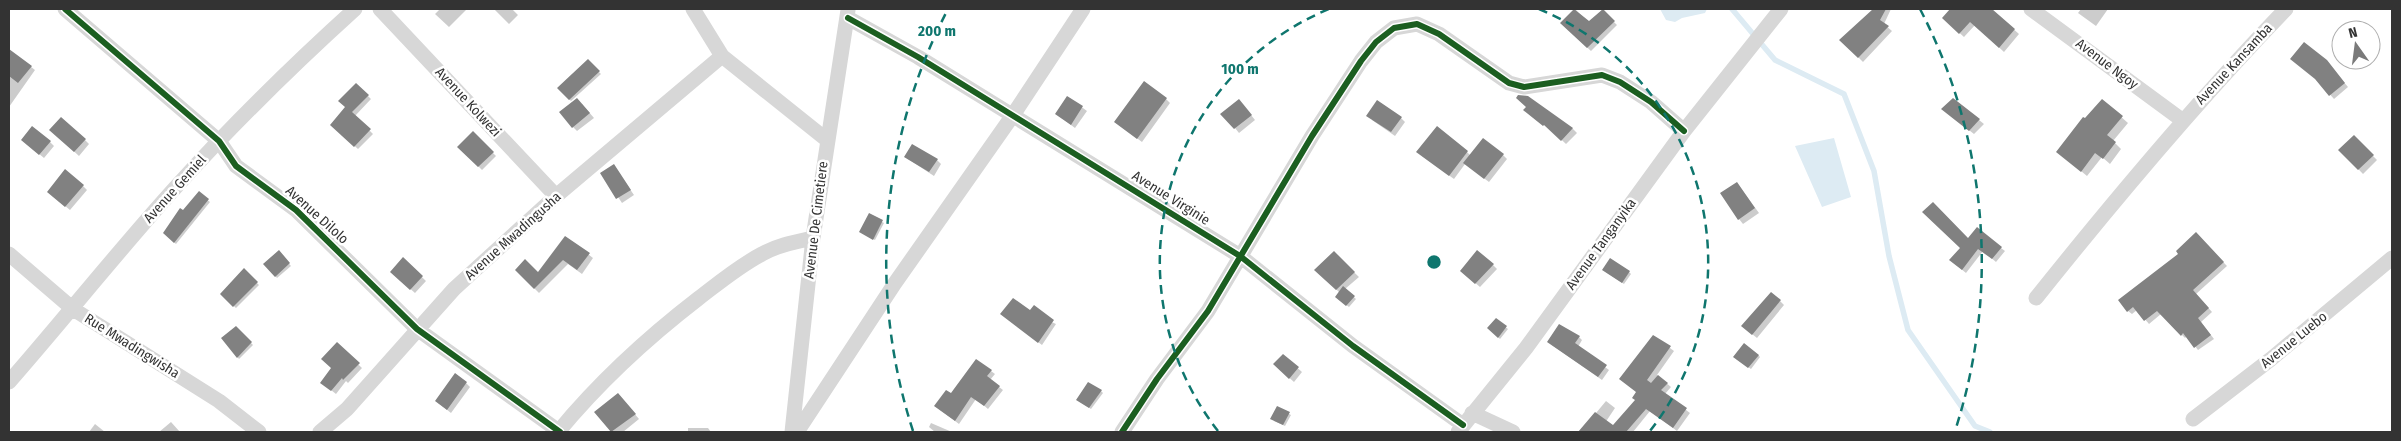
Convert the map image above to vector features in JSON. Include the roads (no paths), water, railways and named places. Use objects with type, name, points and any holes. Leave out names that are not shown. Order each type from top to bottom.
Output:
[{"type":"street","name":"Avenue Dilolo","points":[[65,9],[218,141],[230,160],[242,172],[296,210],[417,329],[559,432]]},
{"type":"street","name":"Avenue Gemiel","points":[[9,382],[73,309],[128,241],[218,141],[291,67],[355,9]]},
{"type":"street","name":"Avenue Kolwezi","points":[[380,9],[556,196]]},
{"type":"street","points":[[693,9],[722,56],[827,140]]},
{"type":"street","points":[[797,432],[895,283],[1013,115],[1083,9]]},
{"type":"street","name":"Avenue Tanganyika","points":[[1465,423],[1526,348],[1684,131],[1780,9]]},
{"type":"street","name":"Avenue Ngoy","points":[[2031,9],[2182,120]]},
{"type":"street","name":"Avenue Kansamba","points":[[2036,298],[2137,172],[2182,120],[2286,9]]},
{"type":"street","name":"Avenue Virginie","points":[[848,13],[1240,256],[1354,346],[1465,423],[1513,432]]},
{"type":"street","name":"Avenue De Cimetiere","points":[[792,432],[813,238],[848,13]]},
{"type":"street","points":[[1122,432],[1157,379],[1208,312],[1240,256],[1360,61],[1376,42],[1394,28],[1417,24],[1439,34],[1509,83],[1524,87],[1602,76],[1620,82],[1652,102],[1684,131]]},
{"type":"street","name":"Avenue Mwadingusha","points":[[320,432],[347,409],[454,289],[556,196],[722,56]]},
{"type":"street","points":[[559,432],[610,374],[650,335],[732,272],[762,254],[788,243],[813,238]]},
{"type":"street","name":"Rue Mwadingwisha","points":[[9,254],[73,309],[211,396],[259,432]]},
{"type":"street","name":"Avenue Luebo","points":[[2193,419],[2271,359],[2392,258]]},
{"type":"waterway","points":[[1732,9],[1775,60],[1844,94],[1874,171],[1889,256],[1908,330],[1975,426],[1990,432]]}]
